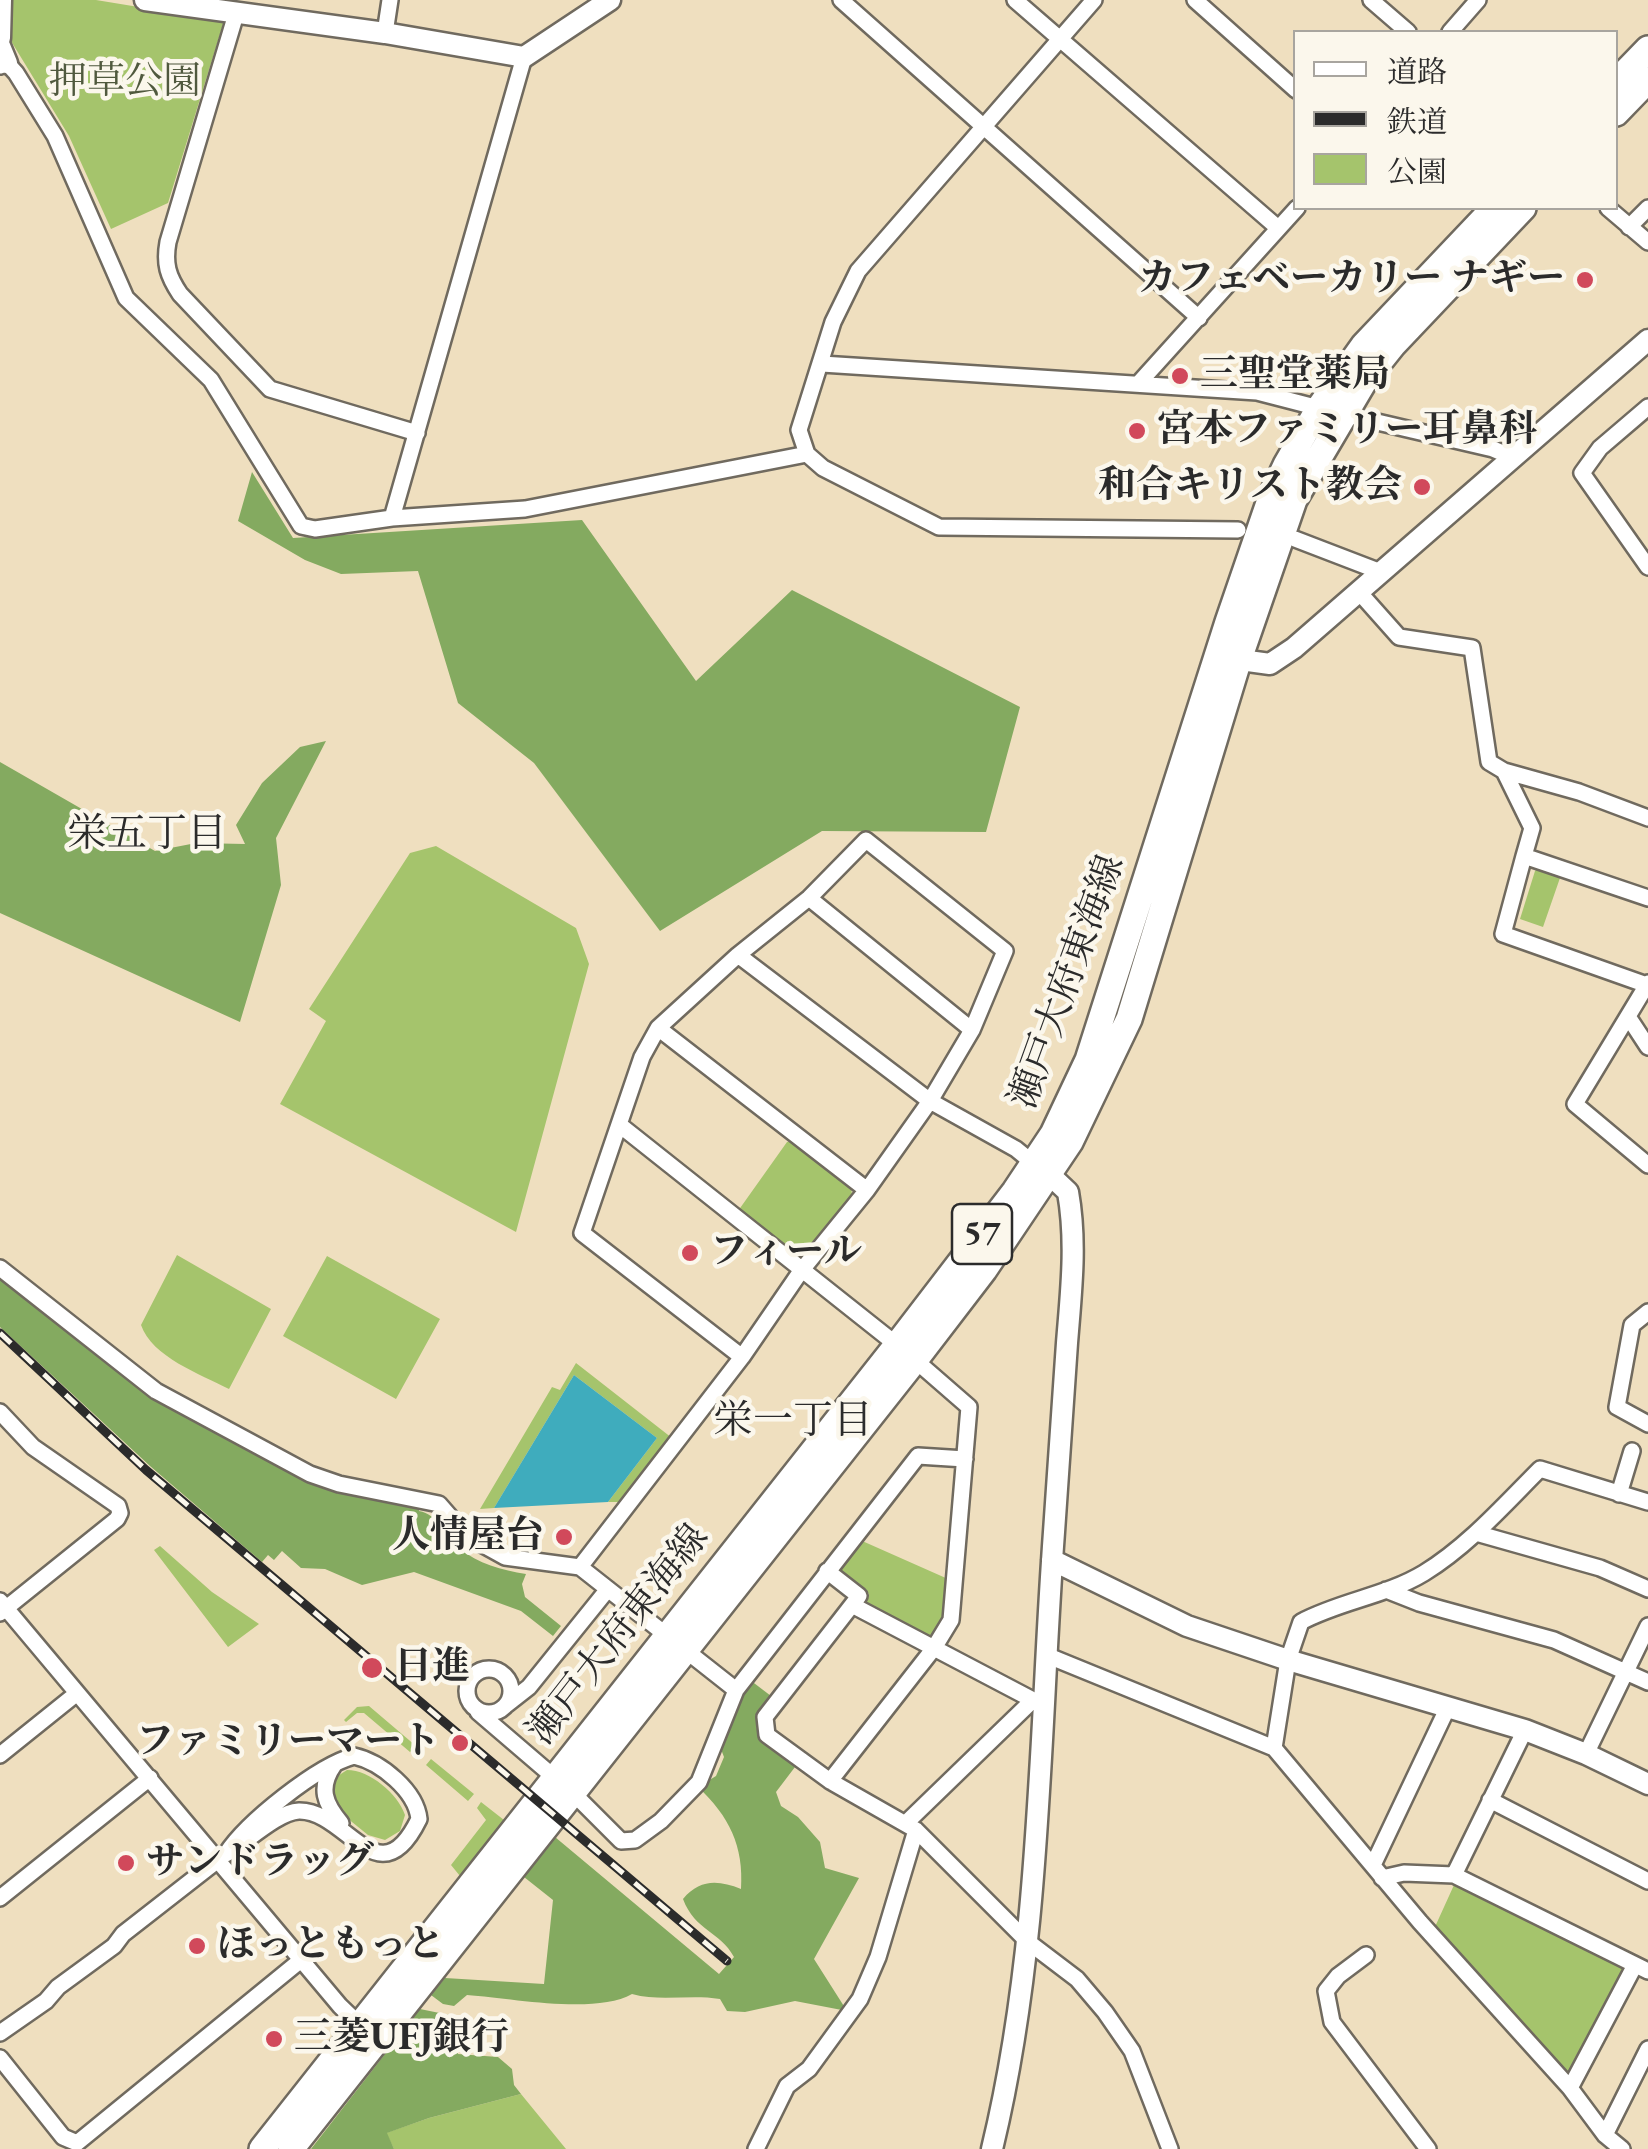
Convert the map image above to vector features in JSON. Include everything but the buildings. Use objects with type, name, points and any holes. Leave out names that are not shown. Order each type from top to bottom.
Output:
[{"type":"main road","points":[[1618,80],[1648,49]]},
{"type":"main road","points":[[1618,111],[1648,80]]},
{"type":"main road","name":"瀬戸大府東海線","points":[[262,2149],[368,2032],[906,1353],[984,1270],[1042,1169],[1089,1106],[1129,1019],[1228,659],[1331,411],[1382,324],[1492,210]]},
{"type":"main road","name":"瀬戸大府東海線","points":[[1331,411],[1521,210]]},
{"type":"main road","name":"瀬戸大府東海線","points":[[291,2149],[368,2032]]},
{"type":"street","points":[[0,0],[0,38]]},
{"type":"street","points":[[146,0],[524,56]]},
{"type":"street","points":[[385,33],[390,0]]},
{"type":"street","points":[[392,518],[524,56],[610,0]]},
{"type":"street","points":[[840,0],[1199,318]]},
{"type":"street","points":[[1015,0],[1278,228]]},
{"type":"street","points":[[1094,0],[858,270],[839,306],[799,430],[806,454],[823,468],[939,527],[1238,530]]},
{"type":"street","points":[[1195,0],[1293,87]]},
{"type":"street","points":[[1371,0],[1406,30]]},
{"type":"street","points":[[1452,30],[1478,0]]},
{"type":"street","points":[[236,14],[168,242],[165,262],[170,278],[180,294],[270,389],[417,432]]},
{"type":"street","points":[[2,58],[16,72],[55,136],[126,298],[211,380],[301,526],[316,529],[392,518],[525,509],[806,454]]},
{"type":"street","points":[[1630,226],[1648,208]]},
{"type":"street","points":[[1138,384],[1295,210]]},
{"type":"street","points":[[1610,210],[1648,242]]},
{"type":"street","points":[[1228,659],[1270,664],[1359,592],[1648,340]]},
{"type":"street","points":[[822,364],[1257,392],[1512,456]]},
{"type":"street","points":[[1648,407],[1600,448],[1582,473],[1648,567]]},
{"type":"street","points":[[1295,539],[1382,572]]},
{"type":"street","points":[[1359,592],[1399,637],[1472,648],[1489,762],[1648,818]]},
{"type":"street","points":[[1504,770],[1532,828],[1503,934],[1647,984],[1575,1104],[1648,1164]]},
{"type":"street","points":[[580,1567],[742,1357],[801,1270],[867,1190],[930,1101],[972,1030],[1005,951],[866,840],[809,898],[738,955],[658,1028],[642,1056],[582,1233],[742,1357]]},
{"type":"street","points":[[1524,856],[1647,894]]},
{"type":"street","points":[[809,898],[972,1030]]},
{"type":"street","points":[[738,955],[930,1101],[1016,1149],[1068,1192],[1074,1248],[1046,1655],[1038,1704],[1027,1941],[1006,2088],[992,2149]]},
{"type":"street","points":[[1628,1018],[1648,1048]]},
{"type":"street","points":[[658,1028],[867,1190]]},
{"type":"street","points":[[621,1126],[969,1406],[951,1620],[934,1648],[830,1781]]},
{"type":"street","points":[[0,1268],[156,1391],[310,1474],[339,1484],[438,1504],[467,1536],[505,1557],[580,1567],[736,1690]]},
{"type":"street","points":[[1646,1420],[1617,1407],[1632,1325],[1648,1312]]},
{"type":"street","points":[[0,1412],[33,1446],[118,1506],[120,1513],[118,1519],[2,1607],[222,1857],[301,1960],[368,2032]]},
{"type":"street","points":[[1619,1494],[1632,1450]]},
{"type":"street","points":[[506,1705],[510,1685],[502,1673],[490,1668],[476,1672],[468,1683],[467,1697],[474,1708],[621,1841],[634,1840],[661,1821],[699,1782],[736,1690],[918,1456],[964,1460]]},
{"type":"street","points":[[1274,1748],[1288,1660],[1302,1622],[1326,1608],[1423,1574],[1476,1533],[1540,1469],[1648,1502]]},
{"type":"street","points":[[1476,1533],[1600,1568],[1648,1589]]},
{"type":"street","points":[[1052,1560],[1187,1626],[1525,1730],[1648,1784]]},
{"type":"street","points":[[827,1571],[859,1596],[764,1717],[767,1736],[830,1781],[911,1826],[1027,1941],[1076,1980],[1132,2051],[1170,2149]]},
{"type":"street","points":[[474,1708],[494,1713],[528,1687],[608,1589]]},
{"type":"street","points":[[1386,1590],[1419,1603],[1554,1640],[1648,1682]]},
{"type":"street","points":[[852,1605],[1038,1704]]},
{"type":"street","points":[[1586,1754],[1648,1626]]},
{"type":"street","points":[[1046,1655],[1274,1748],[1377,1871],[1570,2088],[1605,2135],[1622,2149]]},
{"type":"street","points":[[0,1755],[76,1694]]},
{"type":"street","points":[[756,2149],[787,2086],[809,2070],[860,1999],[878,1958],[911,1826],[1038,1704]]},
{"type":"street","points":[[1377,1871],[1448,1707]]},
{"type":"street","points":[[1454,1875],[1525,1730]]},
{"type":"street","points":[[0,2034],[222,1857],[282,1816],[294,1812],[314,1814],[370,1852],[392,1852],[416,1825],[417,1808],[406,1791],[368,1760],[354,1756],[334,1765],[240,1832],[222,1857]]},
{"type":"street","points":[[334,1765],[325,1783],[326,1804],[352,1839]]},
{"type":"street","points":[[0,1898],[150,1778]]},
{"type":"street","points":[[1490,1800],[1648,1880]]},
{"type":"street","points":[[1377,1871],[1454,1875],[1642,1968],[1570,2088]]},
{"type":"street","points":[[1366,1955],[1326,1990],[1332,2022],[1428,2149]]},
{"type":"street","points":[[0,2058],[64,2137],[77,2144],[301,1960]]},
{"type":"street","points":[[1605,2135],[1648,2049]]},
{"type":"green space","name":"押草公園","points":[[10,0],[96,0],[224,21],[168,203],[111,229],[69,136],[11,41]]},
{"type":"green space","points":[[252,472],[293,538],[582,520],[696,681],[792,590],[1020,707],[986,832],[822,831],[660,931],[534,763],[458,703],[418,571],[341,574],[305,560],[238,521]]},
{"type":"green space","points":[[326,741],[276,838],[281,885],[240,1022],[0,913],[0,762],[155,851],[196,843],[245,844],[236,825],[262,783],[300,747]]},
{"type":"green space","points":[[436,846],[576,928],[589,964],[516,1232],[280,1104],[326,1021],[309,1009],[410,853]]},
{"type":"green space","points":[[1539,867],[1561,875],[1543,927],[1520,919]]},
{"type":"green space","points":[[792,1141],[851,1188],[852,1194],[800,1257],[793,1257],[738,1211],[787,1142]]},
{"type":"green space","points":[[177,1255],[271,1309],[229,1389],[166,1355],[141,1325]]},
{"type":"green space","points":[[327,1256],[440,1319],[396,1399],[283,1336]]},
{"type":"green space","points":[[0,1274],[155,1397],[302,1476],[419,1505],[419,1511],[431,1516],[466,1554],[491,1566],[526,1574],[522,1584],[525,1597],[561,1626],[553,1636],[521,1611],[414,1572],[362,1585],[325,1569],[301,1568],[282,1551],[274,1560],[268,1555],[262,1562],[150,1466],[0,1327]]},
{"type":"green space","points":[[576,1363],[672,1438],[619,1502],[608,1502],[657,1438],[574,1375],[494,1508],[480,1509],[552,1387],[560,1390]]},
{"type":"green space","points":[[860,1540],[948,1579],[943,1616],[930,1643],[860,1606],[869,1594],[842,1573],[841,1565]]},
{"type":"green space","points":[[160,1546],[212,1592],[259,1624],[228,1647],[154,1550]]},
{"type":"green space","points":[[750,1680],[771,1696],[758,1720],[760,1736],[795,1767],[776,1792],[781,1806],[798,1817],[820,1842],[825,1868],[859,1878],[814,1959],[847,2011],[795,2001],[745,2012],[727,2011],[720,1999],[632,1994],[616,2000],[575,2004],[467,1995],[454,2006],[431,1995],[445,1978],[544,1984],[553,1900],[524,1877],[555,1837],[719,1974],[734,1957],[722,1941],[694,1918],[683,1899],[710,1883],[741,1889],[740,1859],[732,1833],[718,1809],[698,1787],[716,1776],[724,1757],[719,1744]]},
{"type":"green space","points":[[369,1706],[416,1746],[410,1752],[364,1713],[344,1720],[357,1707]]},
{"type":"green space","points":[[431,1759],[474,1794],[468,1801],[426,1765]]},
{"type":"green space","points":[[347,1770],[365,1774],[390,1792],[405,1815],[400,1831],[385,1840],[368,1835],[336,1809],[330,1794],[333,1779]]},
{"type":"green space","points":[[481,1802],[504,1820],[460,1876],[451,1865],[486,1820],[477,1808]]},
{"type":"green space","points":[[1454,1885],[1626,1970],[1569,2078],[1434,1929]]},
{"type":"green space","points":[[420,2009],[459,2017],[458,2054],[498,2057],[512,2069],[514,2085],[521,2094],[387,2133],[394,2149],[311,2149]]},
{"type":"green space","points":[[521,2094],[566,2149],[394,2149],[386,2133],[429,2118]]},
{"type":"water","points":[[574,1375],[657,1438],[608,1502],[494,1508]]},
{"type":"railway","points":[[0,1333],[146,1470],[727,1961]]},
{"type":"place","name":"カフェベーカリー ナギー","points":[[1585,280]]},
{"type":"place","name":"三聖堂薬局","points":[[1180,376]]},
{"type":"place","name":"宮本ファミリー耳鼻科","points":[[1137,431]]},
{"type":"place","name":"和合キリスト教会","points":[[1422,487]]},
{"type":"place","name":"フィール","points":[[690,1253]]},
{"type":"place","name":"人情屋台","points":[[564,1537]]},
{"type":"place","name":"日進","points":[[372,1668]]},
{"type":"place","name":"ファミリーマート","points":[[460,1743]]},
{"type":"place","name":"サンドラッグ","points":[[126,1863]]},
{"type":"place","name":"ほっともっと","points":[[197,1946]]},
{"type":"place","name":"三菱UFJ銀行","points":[[274,2039]]},
{"type":"district","name":"栄五丁目","points":[[147,835]]},
{"type":"district","name":"栄一丁目","points":[[793,1422]]}]
